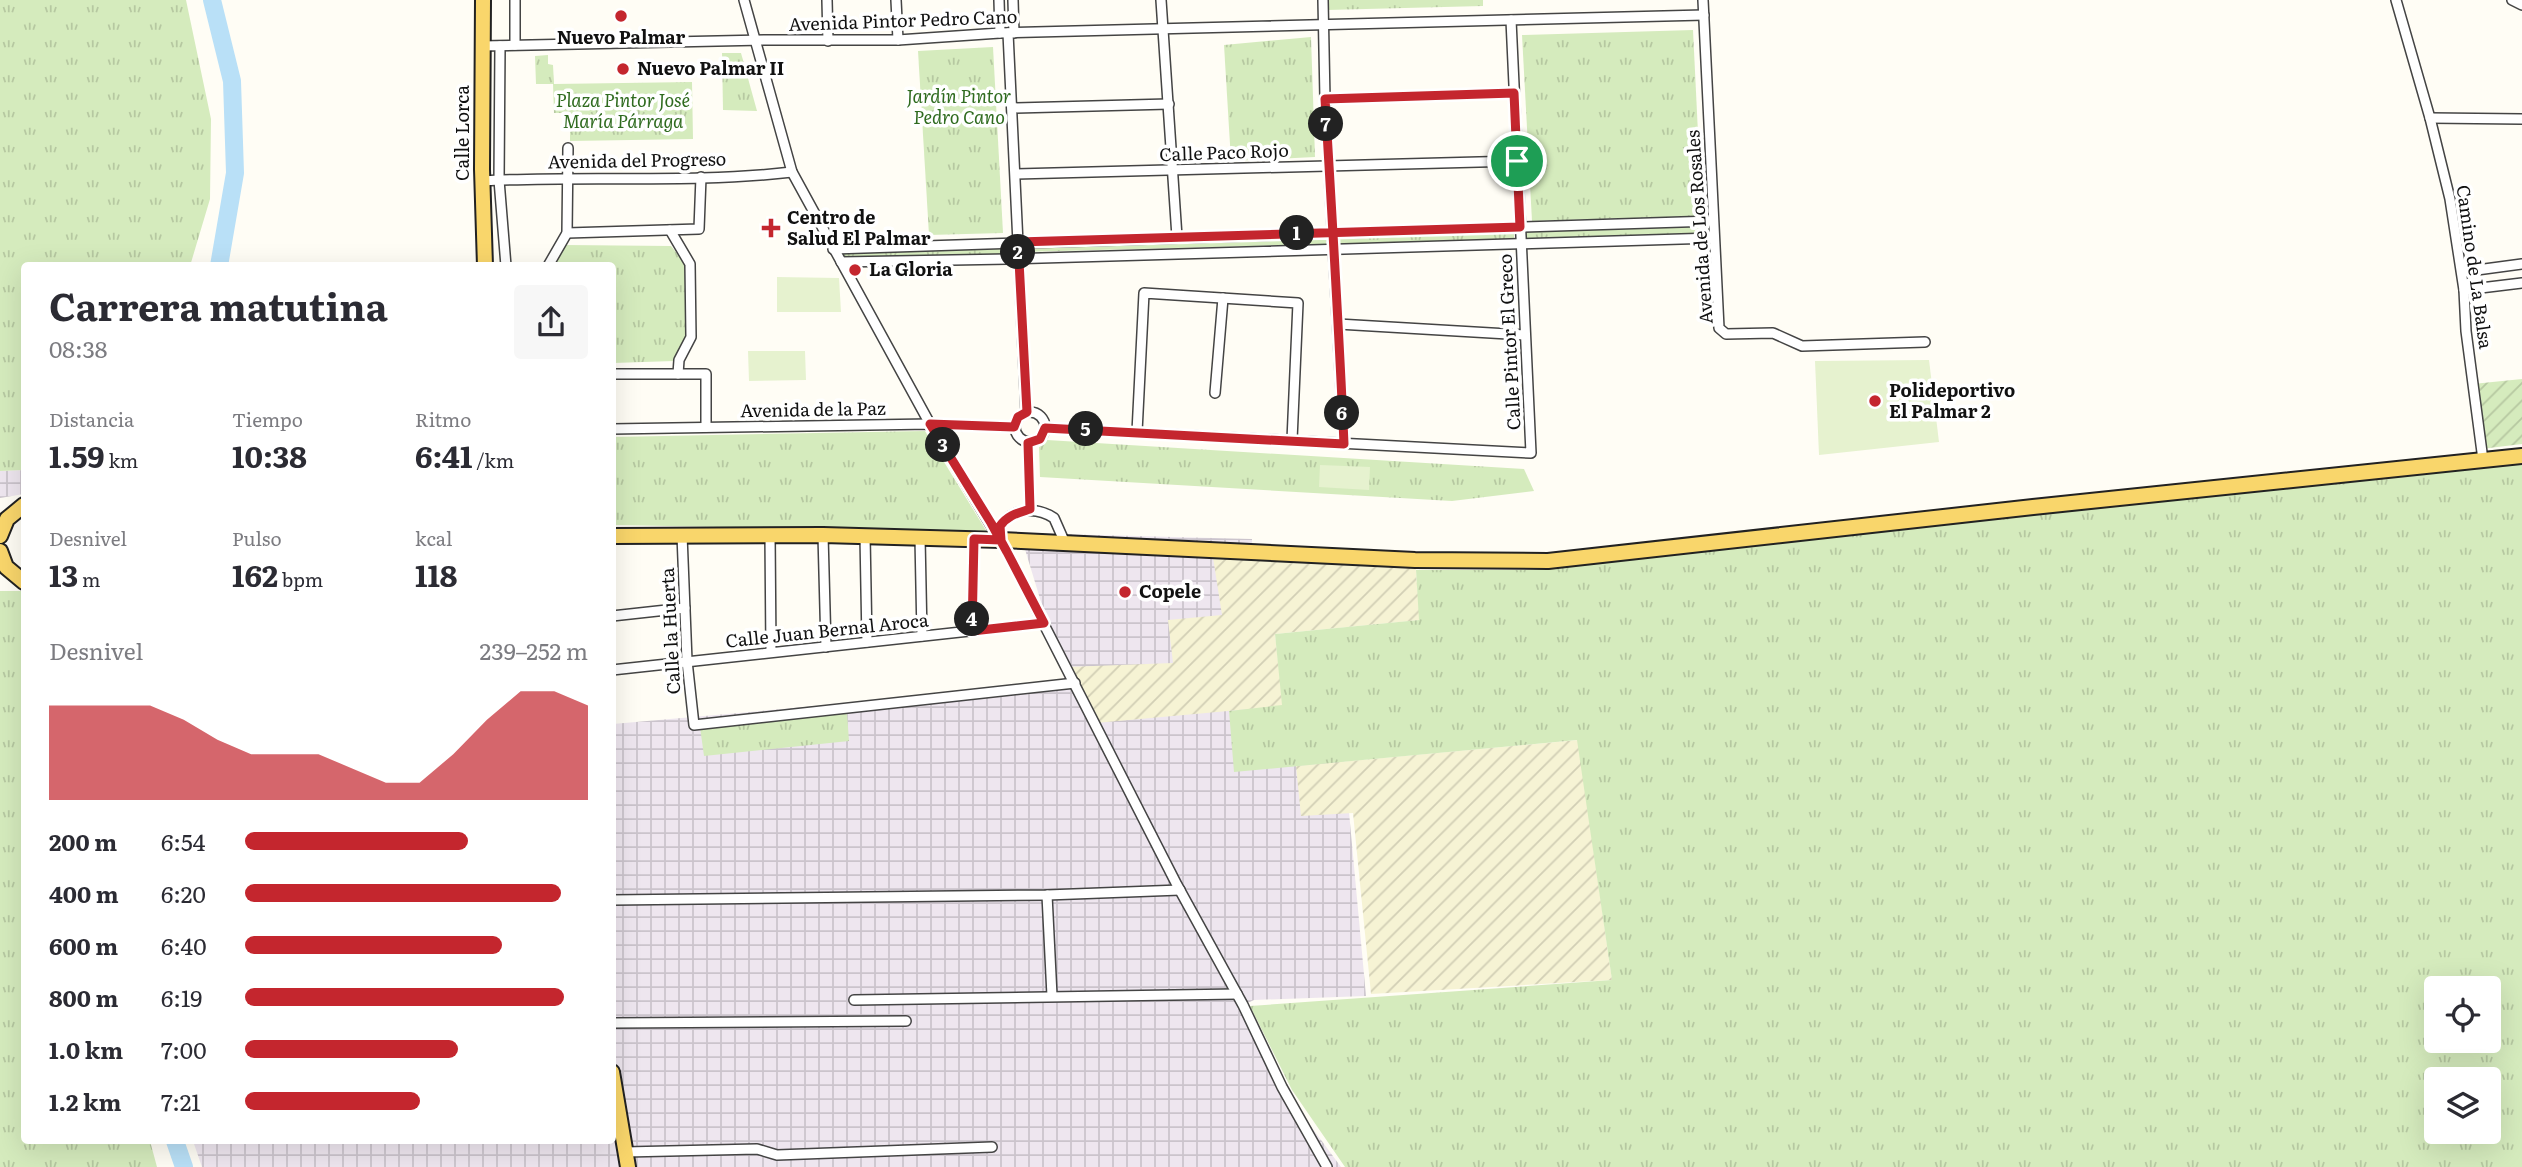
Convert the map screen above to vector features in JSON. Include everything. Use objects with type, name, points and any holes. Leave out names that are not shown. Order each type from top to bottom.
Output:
[{"type":"main road","name":"Calle Lorca","points":[[483,0],[481,46],[485,262]]},
{"type":"main road","points":[[616,536],[865,536],[1415,560],[1548,561],[2522,456]]},
{"type":"main road","points":[[0,536],[3,521],[21,507]]},
{"type":"main road","points":[[1,556],[11,573],[21,580]]},
{"type":"main road","points":[[616,1097],[628,1167]]},
{"type":"street","points":[[515,0],[515,45]]},
{"type":"street","points":[[744,0],[792,172],[930,424],[1001,540],[1180,890],[1237,994],[1282,1087],[1326,1167]]},
{"type":"street","points":[[827,0],[828,41]]},
{"type":"street","points":[[896,0],[898,40]]},
{"type":"street","points":[[999,0],[1007,33],[1027,412]]},
{"type":"street","points":[[1007,33],[1013,0]]},
{"type":"street","points":[[1161,0],[1177,237]]},
{"type":"street","points":[[1045,428],[1344,444],[1332,249],[1323,0]]},
{"type":"street","name":"Avenida de Los Rosales","points":[[1703,0],[1719,328],[1726,334],[1773,333],[1802,346],[1925,342]]},
{"type":"street","name":"Camino de La Balsa","points":[[2396,0],[2450,199],[2462,272],[2466,331],[2483,460]]},
{"type":"street","points":[[2512,0],[2522,5]]},
{"type":"street","name":"Avenida Pintor Pedro Cano","points":[[481,46],[898,40],[1007,33],[1704,15]]},
{"type":"street","name":"Calle Pintor El Greco","points":[[1344,444],[1531,453],[1511,20]]},
{"type":"street","name":"Calle Lorca","points":[[500,46],[499,180],[506,262]]},
{"type":"street","points":[[1325,99],[1514,93]]},
{"type":"street","points":[[1012,108],[1169,104]]},
{"type":"street","points":[[2430,118],[2522,119]]},
{"type":"street","points":[[550,262],[567,233],[568,148]]},
{"type":"street","name":"Calle Paco Rojo","points":[[1016,174],[1517,161]]},
{"type":"street","name":"Avenida del Progreso","points":[[482,181],[567,177],[701,177],[792,172]]},
{"type":"street","points":[[567,233],[699,229],[701,177]]},
{"type":"street","points":[[833,249],[1713,221]]},
{"type":"street","points":[[670,230],[690,264],[691,337],[680,360],[678,374]]},
{"type":"street","points":[[841,262],[1714,238]]},
{"type":"street","points":[[2462,272],[2522,264]]},
{"type":"street","points":[[2464,289],[2522,283]]},
{"type":"street","points":[[1137,432],[1144,293],[1298,303],[1292,440]]},
{"type":"street","points":[[1215,393],[1223,298]]},
{"type":"street","points":[[1338,324],[1525,335]]},
{"type":"street","points":[[616,374],[706,374],[706,427]]},
{"type":"street","points":[[1027,412],[1040,415],[1045,428],[1040,439],[1028,443],[1018,438],[1014,427],[1018,417],[1027,412]]},
{"type":"street","name":"Avenida de la Paz","points":[[616,429],[930,424],[1014,427]]},
{"type":"street","points":[[1028,443],[1030,509]]},
{"type":"street","points":[[1001,540],[1000,526],[1004,520],[1030,509],[1046,512],[1054,518],[1065,543]]},
{"type":"street","points":[[989,519],[1004,520]]},
{"type":"street","points":[[1043,542],[1059,526]]},
{"type":"street","name":"Calle la Huerta","points":[[682,535],[687,661],[694,725],[1075,683]]},
{"type":"street","points":[[770,535],[771,652]]},
{"type":"street","points":[[823,535],[826,646]]},
{"type":"street","points":[[865,536],[867,642]]},
{"type":"street","points":[[920,538],[922,636]]},
{"type":"street","points":[[972,631],[974,539]]},
{"type":"street","points":[[616,617],[685,608]]},
{"type":"street","name":"Calle Juan Bernal Aroca","points":[[616,670],[1044,623]]},
{"type":"street","points":[[616,900],[1046,895],[1180,890]]},
{"type":"street","points":[[1046,895],[1052,996]]},
{"type":"street","points":[[855,1000],[1237,994]]},
{"type":"street","points":[[616,1023],[906,1021]]},
{"type":"street","points":[[625,1152],[757,1149],[777,1155],[992,1147]]},
{"type":"shaded area","points":[[21,470],[21,494],[0,498],[0,471]]},
{"type":"shaded area","points":[[1020,533],[1252,539],[1253,751],[1343,747],[1366,996],[1254,1000],[1243,1005],[1282,1087],[1341,1167],[202,1167],[194,1144],[616,1144],[616,724],[1066,684]]},
{"type":"shaded area","points":[[1212,551],[1415,560],[1420,620],[1275,634],[1283,706],[1096,723],[1067,667],[1173,663],[1168,620],[1222,615]]},
{"type":"shaded area","points":[[1578,740],[1612,980],[1371,994],[1353,813],[1301,816],[1296,766]]},
{"type":"green space","points":[[0,0],[186,0],[211,119],[210,199],[191,262],[21,262],[21,470],[0,471]]},
{"type":"green space","points":[[1327,0],[1483,0],[1483,6],[1327,10]]},
{"type":"green space","points":[[1693,30],[1702,216],[1532,221],[1522,35]]},
{"type":"green space","points":[[1311,37],[1315,157],[1231,161],[1224,45]]},
{"type":"green space","name":"Jardín Pintor Pedro Cano","points":[[993,47],[1003,233],[929,235],[918,51]]},
{"type":"green space","points":[[722,53],[741,53],[757,111],[723,110]]},
{"type":"green space","name":"Plaza Pintor José María Párraga","points":[[548,55],[548,64],[553,65],[554,84],[692,82],[693,139],[570,141],[570,113],[554,113],[553,84],[536,84],[535,56]]},
{"type":"green space","points":[[1709,226],[1710,235],[1525,239],[1525,232]]},
{"type":"green space","points":[[1514,232],[1514,240],[1336,244],[1336,237]]},
{"type":"green space","points":[[1326,236],[1326,244],[1021,252],[1021,246]]},
{"type":"green space","points":[[566,245],[671,246],[688,267],[687,336],[674,361],[616,363],[616,262],[555,262]]},
{"type":"green space","points":[[1011,246],[1011,254],[844,257],[840,251]]},
{"type":"green space","points":[[777,277],[839,278],[841,312],[777,312]]},
{"type":"green space","points":[[748,351],[805,351],[806,380],[749,381]]},
{"type":"green space","name":"Polideportivo El Palmar 2","points":[[1929,360],[1939,442],[1819,455],[1815,361]]},
{"type":"green space","points":[[2522,379],[2522,444],[2481,449],[2473,384]]},
{"type":"green space","points":[[925,431],[987,532],[616,525],[616,437]]},
{"type":"green space","points":[[1047,440],[1524,469],[1534,491],[1452,501],[1040,477],[1039,447]]},
{"type":"green space","points":[[2522,456],[2522,1167],[1345,1167],[1292,1090],[1250,1006],[1612,980],[1577,740],[1234,772],[1229,711],[1282,705],[1275,634],[1419,620],[1416,570],[1532,570]]},
{"type":"green space","points":[[1320,465],[1370,467],[1369,490],[1319,487]]},
{"type":"green space","points":[[0,591],[21,591],[21,1144],[151,1144],[157,1167],[0,1167]]},
{"type":"green space","points":[[847,713],[849,741],[704,756],[700,727]]},
{"type":"waterway","points":[[212,0],[232,81],[235,173],[220,262]]},
{"type":"waterway","points":[[176,1144],[184,1167]]},
{"type":"place","name":"Nuevo Palmar","points":[[621,16]]},
{"type":"place","name":"Nuevo Palmar II","points":[[623,69]]},
{"type":"place","name":"Centro de Salud El Palmar","points":[[771,228]]},
{"type":"place","name":"La Gloria","points":[[855,270]]},
{"type":"place","name":"Polideportivo El Palmar 2","points":[[1875,401]]},
{"type":"place","name":"Copele","points":[[1125,592]]},
{"type":"route","points":[[1517,161],[1514,93],[1325,99],[1329,165],[1332,232],[1332,249],[1344,444],[1045,428],[1040,439],[1028,443],[1030,509],[1004,520],[1000,526],[1001,540],[974,539],[972,631],[1044,623],[1001,540],[930,424],[1014,427],[1018,417],[1027,412],[1018,242],[1332,232],[1520,227],[1517,161]]}]
